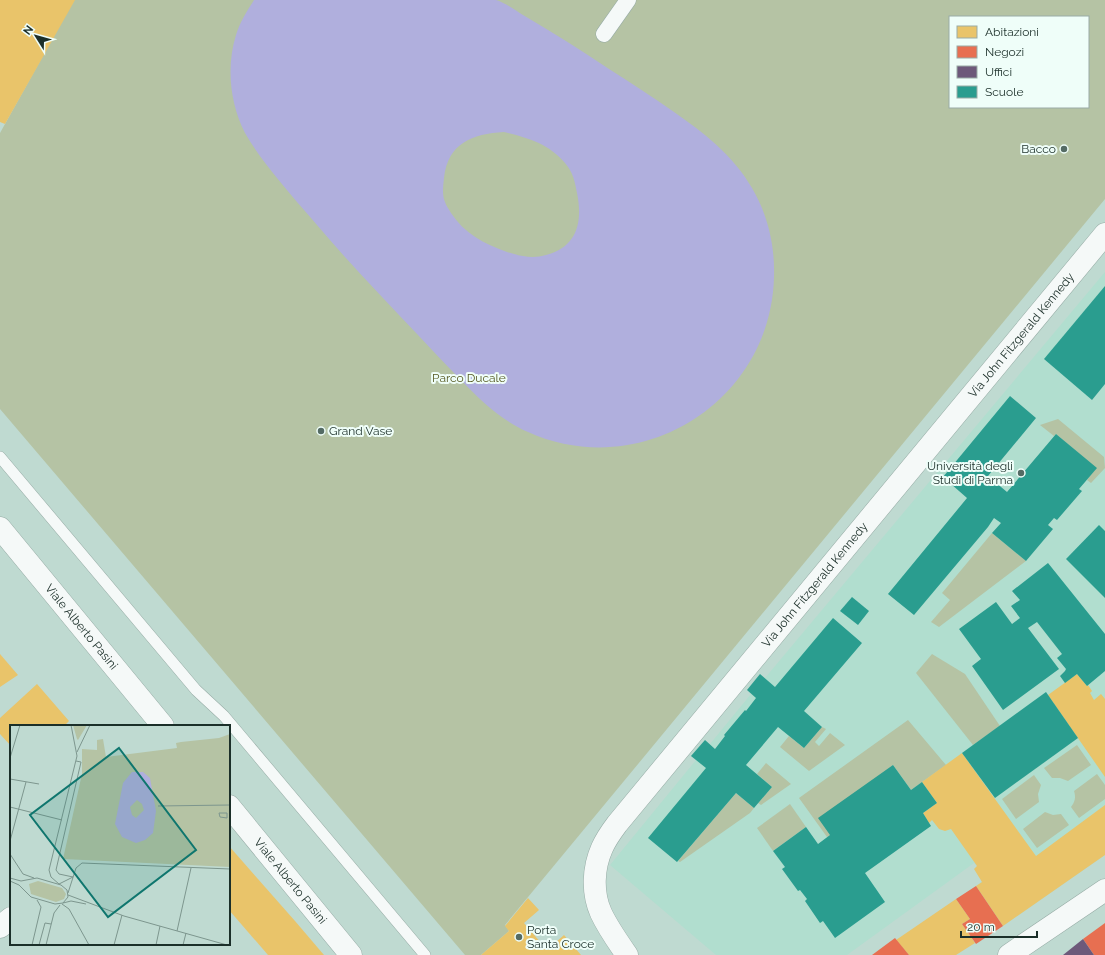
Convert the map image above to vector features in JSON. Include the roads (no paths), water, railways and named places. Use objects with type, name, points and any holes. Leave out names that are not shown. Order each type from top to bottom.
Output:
[{"type":"street","points":[[604,34],[628,0]]},
{"type":"street","name":"Via John Fitzgerald Kennedy","points":[[627,955],[601,914],[597,902],[595,876],[601,849],[608,836],[1105,234]]},
{"type":"street","name":"Viale Alberto Pasini","points":[[0,528],[162,725]]},
{"type":"street","name":"Viale Alberto Pasini","points":[[230,807],[351,955]]},
{"type":"street","points":[[1009,955],[1105,890]]},
{"type":"street","points":[[0,927],[10,919]]},
{"type":"lane","points":[[0,457],[196,690],[224,716],[425,955]]},
{"type":"water","points":[[254,0],[496,0],[588,55],[658,101],[707,137],[736,165],[758,198],[772,242],[774,265],[774,277],[767,322],[750,361],[725,394],[692,420],[655,438],[614,447],[571,445],[528,432],[500,416],[476,395],[444,363],[367,281],[277,178],[245,133],[233,98],[230,72],[236,35]],"holes":[[[504,132],[529,139],[545,146],[568,166],[572,174],[579,204],[578,223],[571,240],[565,246],[546,255],[536,257],[521,256],[490,245],[475,237],[456,220],[444,199],[443,187],[446,166],[456,149],[472,138],[492,133]]]},
{"type":"place","name":"Bacco","points":[[1064,149]]},
{"type":"place","name":"Grand Vase","points":[[321,431]]},
{"type":"place","name":"Università degli Studi di Parma","points":[[1021,473]]},
{"type":"place","name":"Porta Santa Croce","points":[[519,937]]},
{"type":"park label","name":"Parco Ducale","points":[[469,378]]}]
